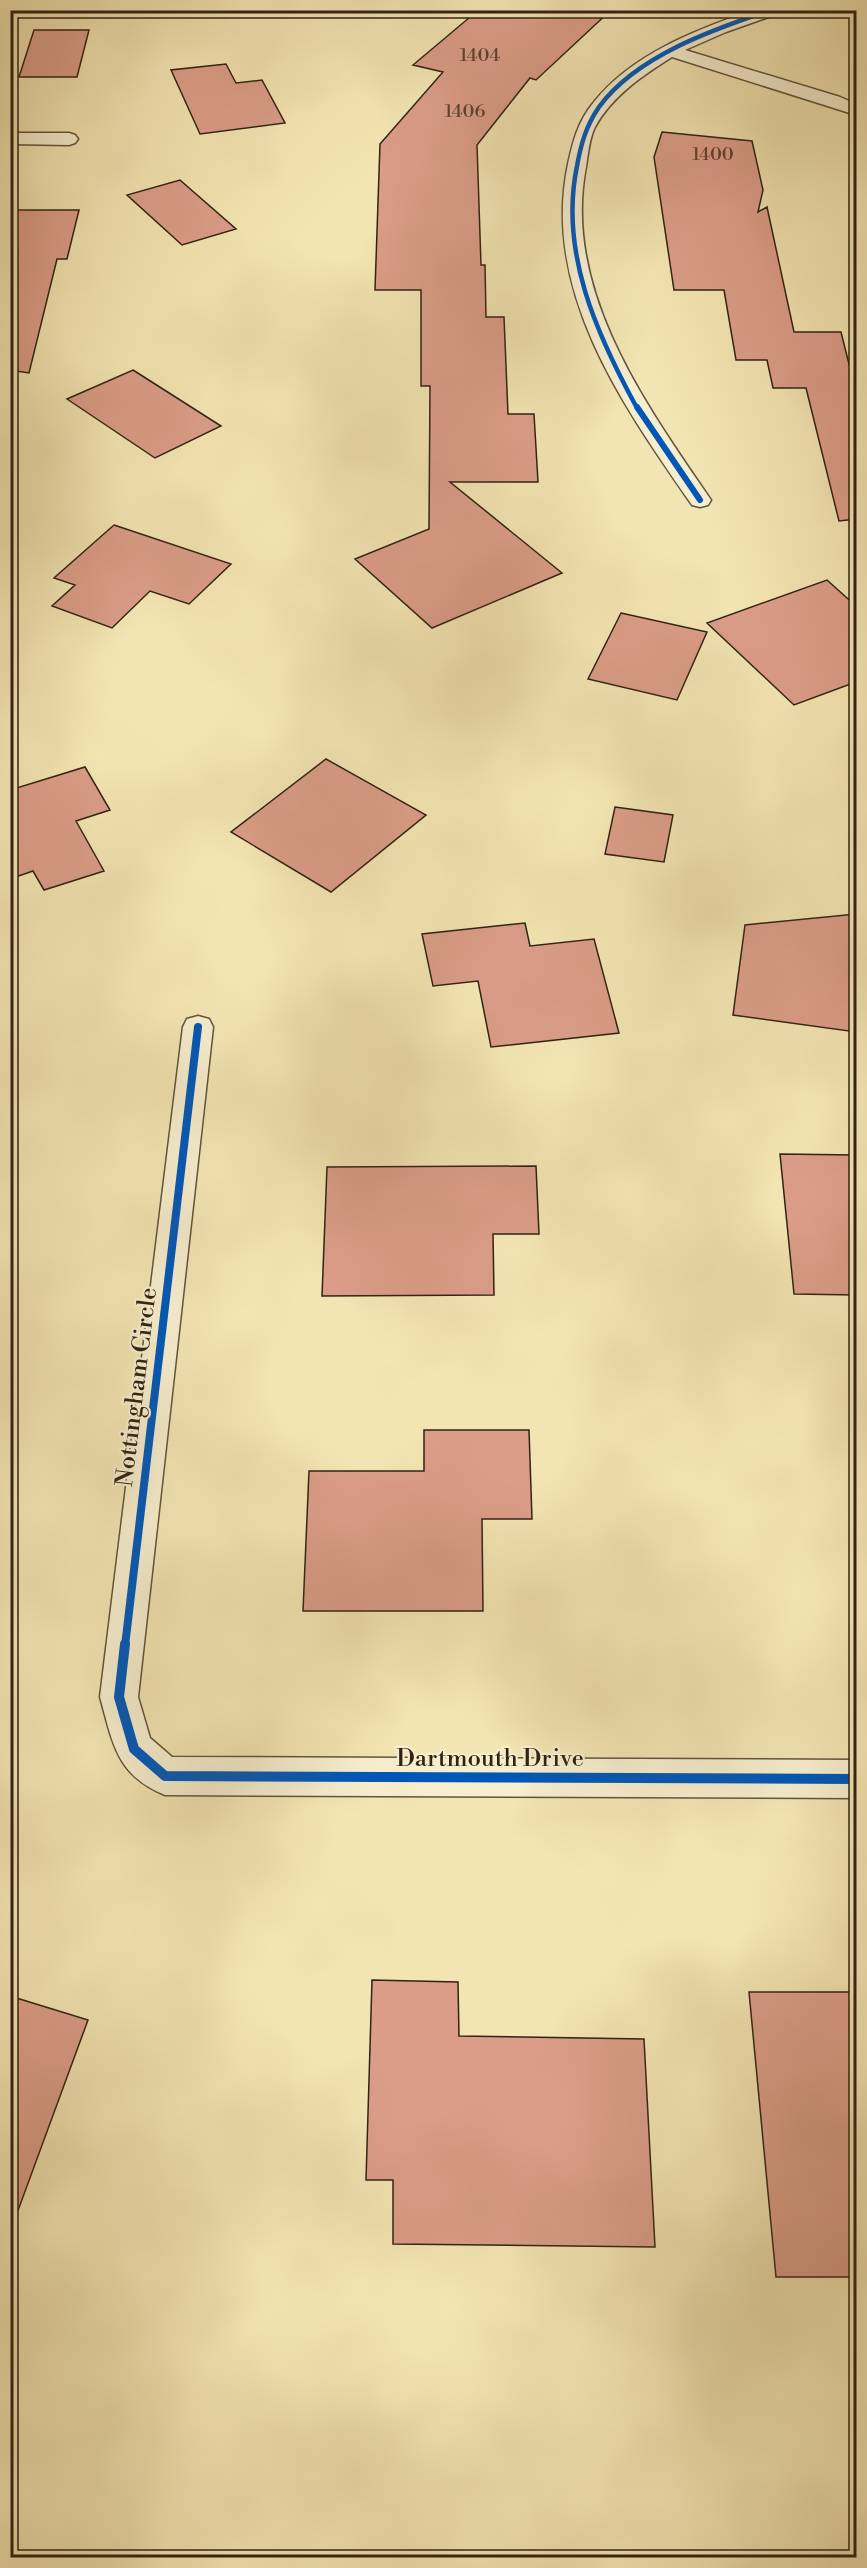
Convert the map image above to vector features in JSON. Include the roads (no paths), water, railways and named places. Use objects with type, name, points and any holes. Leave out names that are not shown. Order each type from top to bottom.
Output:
[{"type":"street","points":[[700,500],[640,412],[618,371],[580,274],[571,201],[576,163],[586,128],[603,104],[629,78],[669,51],[719,28],[771,10]]},
{"type":"street","points":[[669,51],[834,101],[856,110]]},
{"type":"street","points":[[10,138],[69,139]]},
{"type":"street","name":"Nottingham Circle","points":[[134,1749],[119,1697],[198,1028]]},
{"type":"street","name":"Dartmouth Drive","points":[[134,1749],[165,1776],[856,1779]]}]
